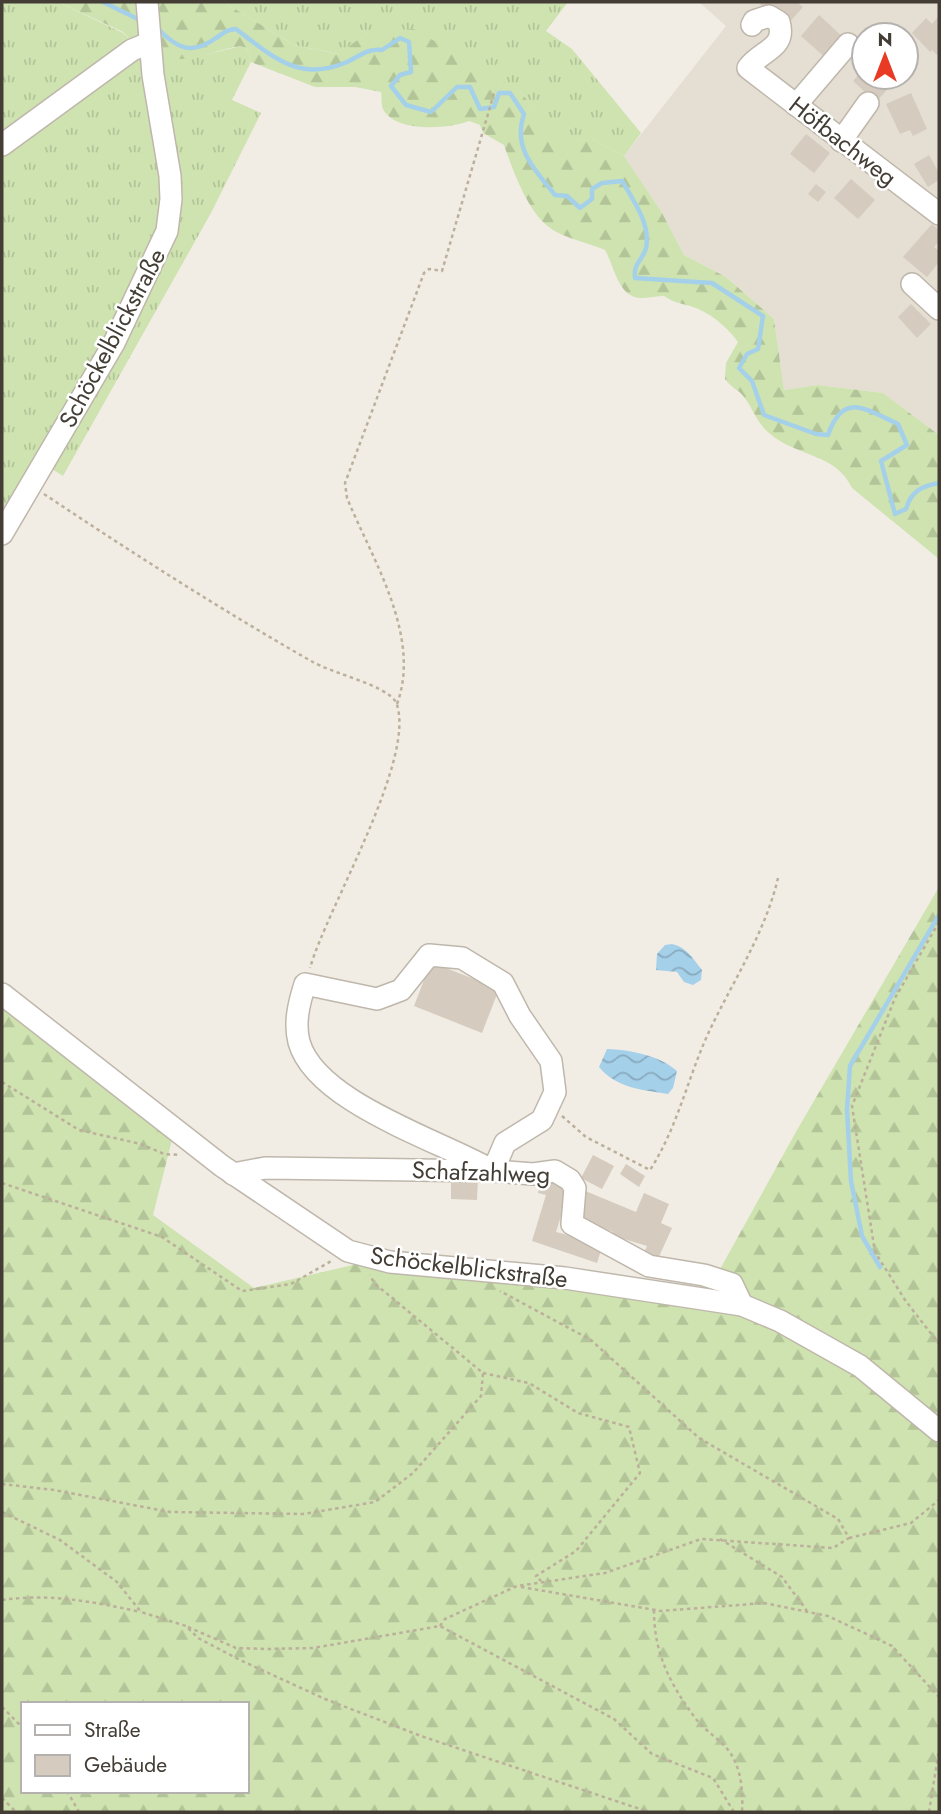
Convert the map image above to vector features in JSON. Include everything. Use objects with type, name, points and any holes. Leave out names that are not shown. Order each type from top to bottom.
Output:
[{"type":"street","name":"Höfbachweg","points":[[752,25],[761,17],[769,16],[779,22],[782,32],[777,45],[748,68],[939,214]]},
{"type":"street","points":[[2,145],[132,50],[149,26]]},
{"type":"street","name":"Schöckelblickstraße","points":[[2,534],[114,343],[167,231],[171,200],[170,176],[149,26]]},
{"type":"street","points":[[796,105],[848,44]]},
{"type":"street","points":[[841,141],[868,103]]},
{"type":"street","points":[[912,284],[939,309]]},
{"type":"street","points":[[429,955],[462,958],[503,983],[520,1016],[551,1061],[555,1092],[542,1120],[505,1143],[493,1171],[464,1154],[397,1126],[347,1096],[316,1072],[298,1040],[298,1011],[305,984],[377,999],[401,990],[429,955]]},
{"type":"street","name":"Schöckelblickstraße","points":[[2,994],[233,1174],[354,1253],[390,1262],[565,1278],[742,1304],[780,1321],[860,1366],[939,1431]]},
{"type":"street","name":"Schafzahlweg","points":[[233,1174],[265,1168],[493,1171],[533,1174],[555,1171],[570,1180],[575,1188],[572,1224],[649,1266],[704,1275],[733,1284],[742,1304]]},
{"type":"path","points":[[305,984],[314,951],[362,846],[387,778],[398,730],[397,705],[402,671],[399,629],[347,498],[345,483],[424,273],[429,269],[442,271],[495,90]]},
{"type":"path","points":[[30,485],[282,644],[335,674],[382,689],[397,705]]},
{"type":"path","points":[[550,1103],[586,1137],[650,1170],[673,1132],[697,1060],[770,906],[778,878]]},
{"type":"path","points":[[939,922],[895,998],[852,1106],[875,1252],[905,1300],[939,1344]]},
{"type":"path","points":[[2,1082],[79,1130],[141,1144],[164,1154],[212,1158]]},
{"type":"path","points":[[2,1182],[162,1237],[242,1291],[291,1284],[354,1253],[374,1283],[482,1373],[529,1383],[578,1413],[629,1427],[640,1473],[576,1551],[536,1576],[541,1583]]},
{"type":"path","points":[[489,1285],[591,1340],[699,1438],[838,1519],[849,1538]]},
{"type":"path","points":[[2,1485],[54,1490],[170,1511],[303,1514],[375,1502],[413,1473],[481,1396],[482,1373]]},
{"type":"path","points":[[440,1626],[445,1619],[517,1586],[605,1573],[701,1539],[833,1548],[849,1538],[911,1523],[939,1500]]},
{"type":"path","points":[[2,1512],[60,1540],[117,1582],[141,1612]]},
{"type":"path","points":[[719,1539],[782,1577],[807,1611]]},
{"type":"path","points":[[517,1586],[654,1610],[764,1603],[828,1616],[892,1646],[939,1698]]},
{"type":"path","points":[[2,1600],[33,1595],[87,1601],[141,1612],[186,1626],[236,1648],[268,1650],[313,1648],[440,1626],[614,1719],[652,1754],[713,1778],[734,1812]]},
{"type":"path","points":[[654,1610],[654,1641],[663,1666],[697,1721],[731,1754],[743,1788],[742,1812]]},
{"type":"path","points":[[186,1626],[208,1643],[325,1699],[421,1736],[649,1812]]},
{"type":"path","points":[[2,1707],[21,1726]]},
{"type":"path","points":[[929,1812],[939,1750]]},
{"type":"path","points":[[68,1793],[79,1812]]},
{"type":"path","points":[[2,1798],[16,1812]]},
{"type":"shaded area","points":[[699,2],[939,2],[939,435],[883,393],[818,385],[784,390],[774,319],[726,277],[684,255],[661,211],[624,156],[726,26]]},
{"type":"green space","points":[[2,2],[58,2],[123,33],[134,44],[2,140]]},
{"type":"green space","points":[[58,2],[135,2],[139,38],[134,44],[123,32]]},
{"type":"green space","points":[[154,2],[224,2],[294,45],[338,54],[369,32],[414,29],[521,92],[556,140],[592,139],[624,156],[661,211],[684,255],[726,277],[774,319],[784,390],[818,385],[883,393],[939,435],[939,559],[852,488],[836,468],[780,441],[765,429],[740,392],[725,379],[726,363],[738,342],[723,325],[704,312],[664,296],[633,297],[622,287],[605,250],[565,236],[544,223],[529,204],[504,145],[483,133],[480,125],[469,121],[449,126],[423,127],[399,122],[389,117],[383,109],[381,92],[355,87],[315,87],[251,62],[247,49],[241,46],[186,59],[165,56],[155,50]]},
{"type":"green space","points":[[224,2],[568,2],[546,31],[572,49],[641,133],[624,156],[592,139],[556,141],[521,92],[369,32],[339,54],[294,45]]},
{"type":"green space","points":[[241,46],[247,49],[251,62],[232,100],[261,113],[211,213],[63,476],[47,466],[166,250],[155,50],[204,55]]},
{"type":"green space","points":[[142,55],[166,199],[147,265],[2,523],[2,150]]},
{"type":"green space","points":[[939,887],[939,1812],[2,1812],[2,1002],[173,1136],[153,1215],[254,1288],[357,1264],[703,1300],[797,1130]]},
{"type":"water","points":[[672,944],[682,948],[693,958],[702,970],[701,980],[693,985],[684,982],[677,972],[656,970],[657,954],[665,945]]},
{"type":"water","points":[[607,1049],[644,1054],[662,1061],[677,1071],[673,1088],[668,1094],[630,1087],[613,1080],[599,1067]]},
{"type":"building","points":[[797,2],[803,7],[788,24],[774,17],[760,4]]},
{"type":"building","points":[[819,15],[845,39],[827,59],[801,36]]},
{"type":"building","points":[[939,16],[937,55],[920,41],[920,24],[926,18],[932,24]]},
{"type":"building","points":[[864,91],[886,91],[876,102]]},
{"type":"building","points":[[911,93],[927,129],[913,136],[910,130],[900,134],[886,104]]},
{"type":"building","points":[[806,134],[830,153],[814,173],[790,154]]},
{"type":"building","points":[[929,155],[939,173],[939,180],[928,187],[914,164]]},
{"type":"building","points":[[851,179],[875,200],[858,219],[834,198]]},
{"type":"building","points":[[816,184],[826,192],[818,202],[808,194]]},
{"type":"building","points":[[932,224],[939,230],[939,241],[934,247],[939,251],[939,262],[927,277],[903,257]]},
{"type":"building","points":[[911,304],[931,324],[917,338],[898,317]]},
{"type":"building","points":[[431,962],[499,989],[482,1033],[414,1006]]},
{"type":"building","points":[[593,1155],[614,1166],[602,1189],[581,1178]]},
{"type":"building","points":[[626,1164],[645,1176],[639,1187],[620,1174]]},
{"type":"building","points":[[451,1177],[478,1178],[477,1200],[451,1199]]},
{"type":"building","points":[[542,1178],[570,1187],[556,1232],[603,1244],[597,1263],[532,1241],[546,1195],[538,1193]]},
{"type":"building","points":[[583,1190],[636,1212],[644,1193],[669,1204],[661,1223],[672,1228],[656,1263],[642,1257],[647,1246],[611,1235],[613,1232],[572,1214]]},
{"type":"waterway","points":[[103,2],[140,20]]},
{"type":"waterway","points":[[158,29],[178,45],[192,48],[207,44],[225,32],[236,29],[287,64],[314,70],[330,68],[368,51],[382,50],[400,38],[409,42],[411,72],[400,75],[391,86],[406,105],[431,112],[457,87],[470,87],[480,109],[494,107],[499,93],[510,93],[524,114],[521,126],[523,148],[540,177],[555,195],[567,196],[580,208],[592,199],[592,189],[602,183],[622,181],[644,221],[646,230],[646,248],[635,269],[635,278],[712,283],[763,316],[758,349],[747,354],[739,368],[752,381],[764,415],[816,434],[828,435],[834,421],[848,408],[865,409],[898,424],[907,445],[881,461],[895,514],[906,509],[918,490],[939,483]]},
{"type":"waterway","points":[[880,1267],[862,1236],[851,1181],[847,1110],[850,1066],[939,915]]}]
